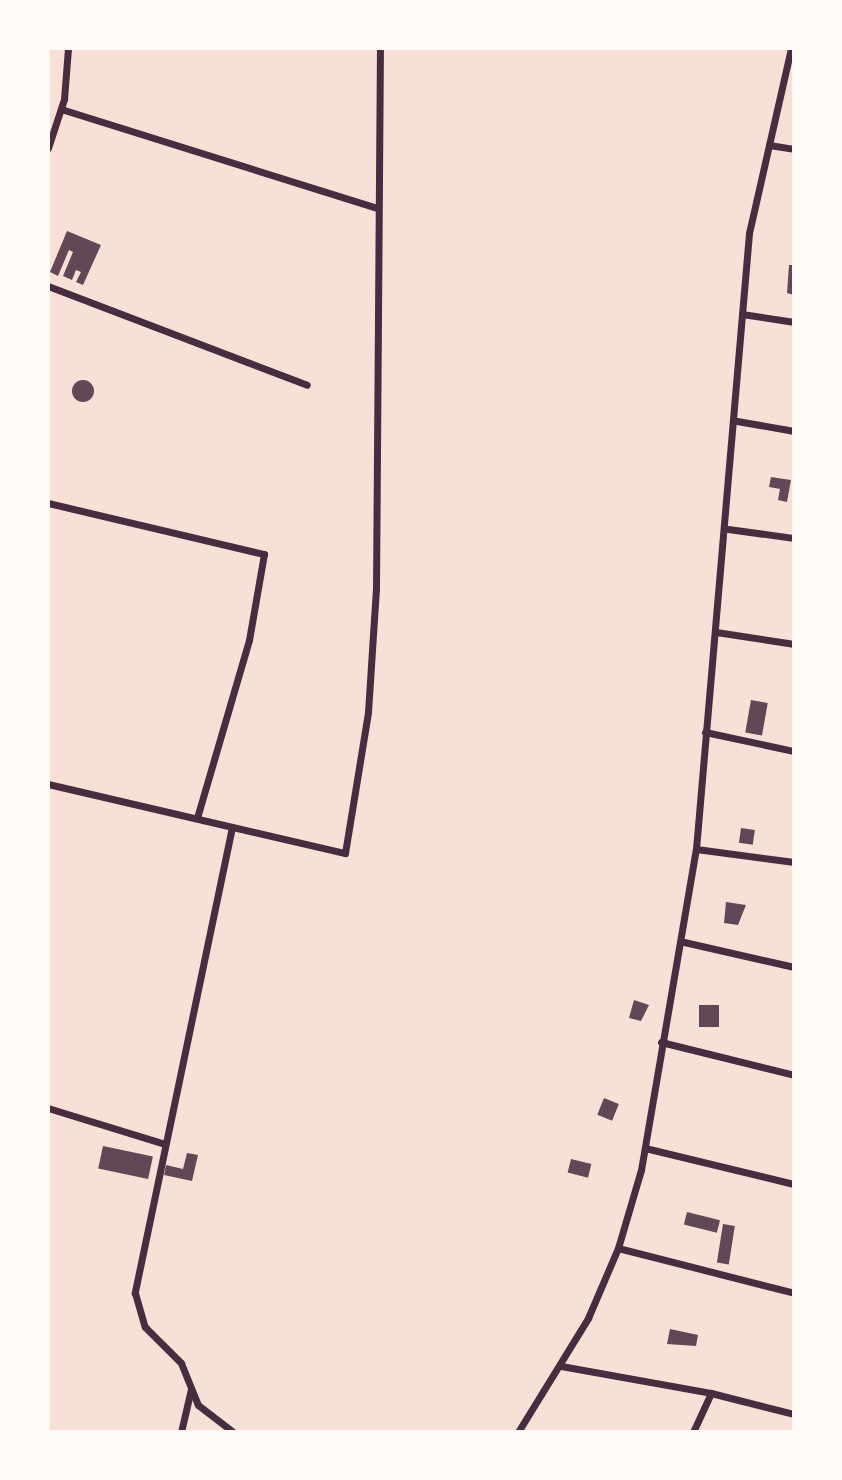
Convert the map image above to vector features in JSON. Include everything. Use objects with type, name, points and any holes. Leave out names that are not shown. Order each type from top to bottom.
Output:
[{"type":"street","points":[[49,145],[61,109],[68,48]]},
{"type":"street","points":[[48,784],[340,854],[348,848],[368,712],[376,589],[376,208],[380,48]]},
{"type":"street","points":[[518,1432],[561,1366],[618,1248],[645,1148],[661,1042],[684,942],[696,849],[705,732],[728,529],[749,233],[791,48]]},
{"type":"street","points":[[61,109],[376,208]]},
{"type":"street","points":[[769,145],[794,149]]},
{"type":"street","points":[[48,286],[307,385]]},
{"type":"street","points":[[742,314],[794,322]]},
{"type":"street","points":[[737,421],[794,431]]},
{"type":"street","points":[[48,503],[264,554],[249,640],[197,818]]},
{"type":"street","points":[[728,529],[794,538]]},
{"type":"street","points":[[716,632],[794,644]]},
{"type":"street","points":[[705,732],[794,751]]},
{"type":"street","points":[[232,827],[135,1293],[145,1327],[181,1363],[204,1413],[233,1432]]},
{"type":"street","points":[[696,849],[794,862]]},
{"type":"street","points":[[684,942],[794,967]]},
{"type":"street","points":[[661,1042],[794,1075]]},
{"type":"street","points":[[48,1108],[165,1144]]},
{"type":"street","points":[[645,1148],[794,1184]]},
{"type":"street","points":[[618,1248],[794,1293]]},
{"type":"street","points":[[561,1366],[711,1393],[794,1414]]},
{"type":"street","points":[[181,1432],[191,1389]]},
{"type":"street","points":[[693,1432],[711,1393]]},
{"type":"building","points":[[67,231],[101,245],[83,285],[76,282],[81,272],[76,270],[72,280],[63,276],[73,252],[69,250],[58,276],[50,272]]},
{"type":"building","points":[[789,265],[794,265],[794,295],[787,293]]},
{"type":"building","points":[[83,380],[91,383],[94,391],[91,399],[83,402],[75,399],[72,391],[75,383]]},
{"type":"building","points":[[771,477],[791,480],[787,502],[778,500],[780,489],[769,487]]},
{"type":"building","points":[[751,700],[768,703],[762,735],[745,732]]},
{"type":"building","points":[[741,828],[755,830],[753,845],[739,843]]},
{"type":"building","points":[[726,902],[746,905],[738,925],[724,923]]},
{"type":"building","points":[[634,1000],[649,1005],[641,1021],[629,1018]]},
{"type":"building","points":[[699,1005],[719,1005],[719,1027],[699,1027]]},
{"type":"building","points":[[604,1098],[619,1104],[612,1121],[597,1115]]},
{"type":"building","points":[[103,1146],[153,1157],[148,1179],[98,1168]]},
{"type":"building","points":[[187,1153],[198,1155],[192,1181],[164,1175],[166,1165],[183,1169]]},
{"type":"building","points":[[571,1159],[591,1164],[588,1178],[568,1173]]},
{"type":"building","points":[[687,1212],[720,1220],[717,1233],[684,1225]]},
{"type":"building","points":[[723,1224],[735,1226],[729,1264],[717,1263]]},
{"type":"building","points":[[670,1329],[698,1335],[696,1346],[667,1344]]}]
